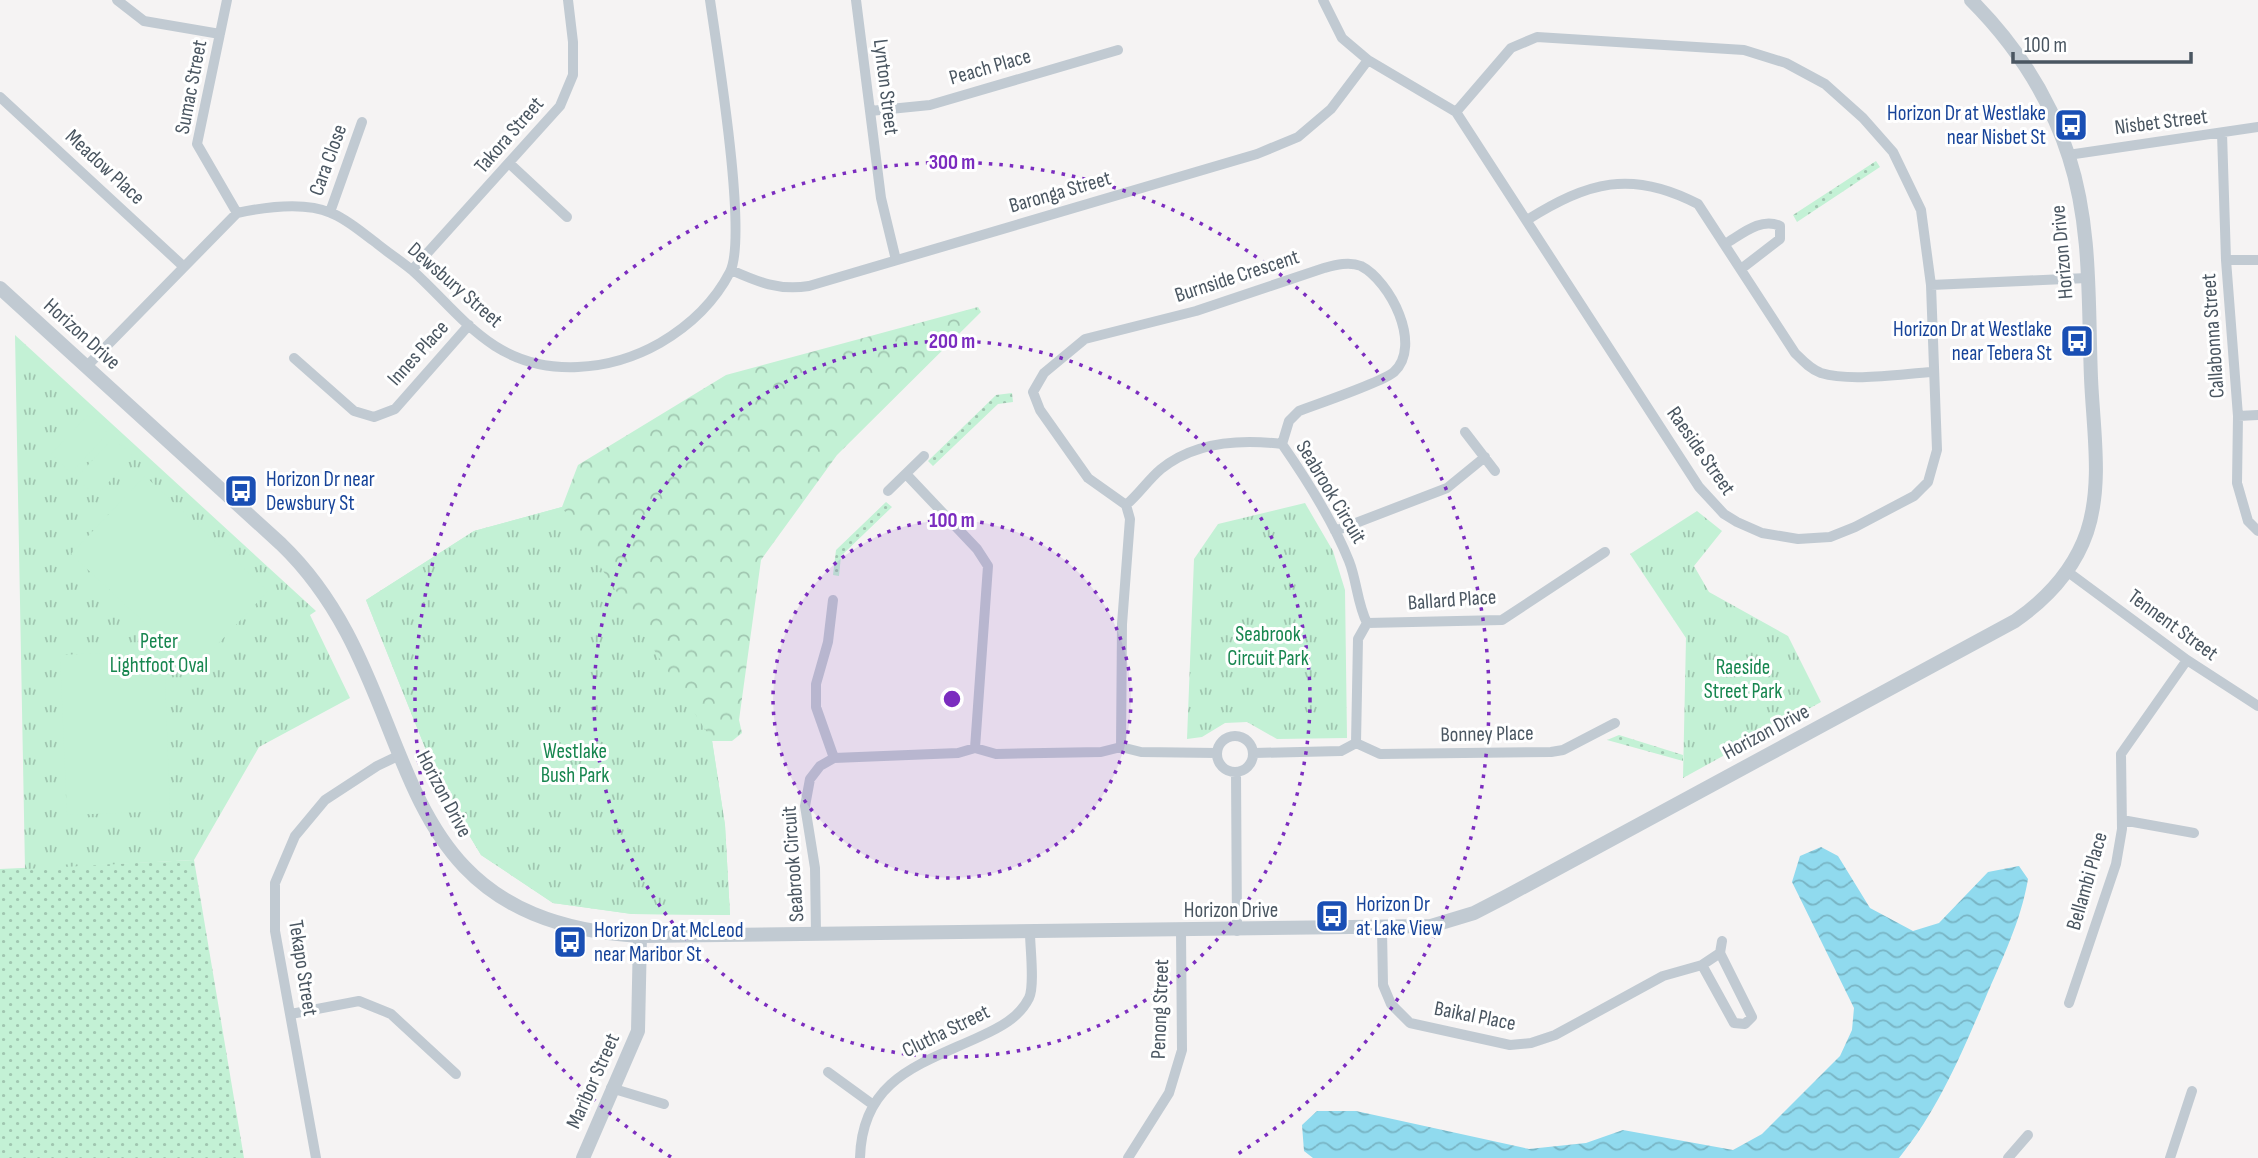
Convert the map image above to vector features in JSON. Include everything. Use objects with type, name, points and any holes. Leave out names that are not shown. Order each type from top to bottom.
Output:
[{"type":"street","points":[[117,0],[144,21],[220,34]]},
{"type":"street","name":"Sumac Street","points":[[227,0],[197,144],[237,213]]},
{"type":"street","name":"Takora Street","points":[[412,270],[560,106],[573,75],[568,0]]},
{"type":"street","name":"Dewsbury Street","points":[[237,213],[261,208],[298,207],[330,212],[412,270],[469,326],[495,346],[527,361],[569,368],[609,365],[646,351],[685,328],[710,303],[731,270],[737,228],[710,0]]},
{"type":"street","name":"Lynton Street","points":[[856,0],[881,198],[896,260]]},
{"type":"street","name":"Raeside Street","points":[[1323,0],[1342,38],[1368,60],[1456,112],[1699,486],[1724,514],[1762,533],[1798,539],[1829,537],[1855,527],[1914,496],[1928,482],[1937,450],[1932,372],[1931,285],[1921,210],[1893,152],[1863,118],[1825,85],[1786,63],[1744,51],[1537,37],[1511,48],[1456,112]]},
{"type":"street","name":"Horizon Drive","points":[[0,288],[281,544],[317,582],[347,631],[400,755],[443,843],[458,861],[516,908],[570,928],[640,936],[1382,929],[1440,924],[1495,902],[2015,621],[2043,600],[2068,572],[2086,533],[2095,492],[2087,278],[2080,203],[2068,155],[2040,90],[2014,50],[1972,0]]},
{"type":"street","name":"Peach Place","points":[[870,111],[930,105],[1118,50]]},
{"type":"street","name":"Baronga Street","points":[[731,270],[768,286],[792,289],[1257,154],[1298,137],[1331,109],[1368,60]]},
{"type":"street","name":"Meadow Place","points":[[0,97],[183,266]]},
{"type":"street","name":"Cara Close","points":[[330,212],[362,122]]},
{"type":"street","name":"Nisbet Street","points":[[2068,155],[2258,127]]},
{"type":"street","name":"Callabonna Street","points":[[2222,133],[2226,260],[2238,416],[2237,484],[2248,522],[2258,531]]},
{"type":"street","points":[[510,164],[567,217]]},
{"type":"street","points":[[1527,220],[1561,199],[1599,185],[1643,184],[1674,192],[1698,204],[1794,353],[1819,372],[1839,376],[1932,372]]},
{"type":"street","points":[[86,367],[237,213]]},
{"type":"street","points":[[1725,244],[1762,223],[1770,221],[1780,226],[1780,239],[1741,269]]},
{"type":"street","points":[[2226,260],[2258,260]]},
{"type":"street","name":"Burnside Crescent","points":[[1126,505],[1088,478],[1040,410],[1033,392],[1044,373],[1085,339],[1196,311],[1324,268],[1341,264],[1359,265],[1374,276],[1402,320],[1407,339],[1404,360],[1393,374],[1299,411],[1289,421],[1282,444]]},
{"type":"street","points":[[1931,285],[2087,278]]},
{"type":"street","name":"Innes Place","points":[[294,358],[354,411],[374,417],[395,409],[469,326]]},
{"type":"street","points":[[2238,416],[2258,415]]},
{"type":"street","points":[[1465,432],[1496,471]]},
{"type":"street","name":"Seabrook Circuit","points":[[1126,505],[1161,469],[1189,452],[1226,443],[1282,444],[1335,531],[1350,563],[1359,607],[1367,623]]},
{"type":"street","points":[[888,491],[924,456]]},
{"type":"street","points":[[1335,531],[1447,488],[1485,457]]},
{"type":"street","points":[[906,474],[977,549],[988,566],[975,748]]},
{"type":"street","points":[[1121,747],[1122,624],[1130,519],[1126,505]]},
{"type":"street","name":"Ballard Place","points":[[1367,623],[1502,620],[1605,552]]},
{"type":"street","name":"Tennent Street","points":[[2068,572],[2187,660],[2258,706]]},
{"type":"street","points":[[833,600],[828,642],[816,684],[816,707],[834,758],[958,753],[975,748],[996,754],[1101,752],[1121,747],[1140,752],[1217,753]]},
{"type":"street","points":[[1254,753],[1341,751],[1356,743],[1358,639],[1367,623]]},
{"type":"street","name":"Bellambi Place","points":[[2069,1003],[2116,864],[2122,820],[2121,754],[2187,660]]},
{"type":"street","name":"Bonney Place","points":[[1356,743],[1380,754],[1551,752],[1563,750],[1615,723]]},
{"type":"street","points":[[1235,735],[1248,740],[1254,753],[1251,764],[1236,772],[1222,767],[1217,753],[1222,740],[1235,735]]},
{"type":"street","name":"Tekapo Street","points":[[316,1158],[275,931],[275,883],[295,836],[325,800],[377,766],[400,755]]},
{"type":"street","name":"Seabrook Circuit","points":[[816,933],[815,868],[805,806],[810,779],[820,766],[834,758]]},
{"type":"street","points":[[1236,772],[1237,931]]},
{"type":"street","points":[[2122,820],[2194,833]]},
{"type":"street","name":"Baikal Place","points":[[1382,929],[1383,985],[1391,1004],[1410,1023],[1510,1045],[1531,1043],[1555,1034],[1663,976],[1702,965],[1720,954]]},
{"type":"street","name":"Penong Street","points":[[1128,1158],[1169,1093],[1179,1068],[1182,1050],[1181,931]]},
{"type":"street","name":"Clutha Street","points":[[860,1158],[866,1113],[901,1075],[1012,1020],[1030,996],[1030,933]]},
{"type":"street","name":"Maribor Street","points":[[583,1158],[611,1087],[638,1031],[640,936]]},
{"type":"street","points":[[1702,965],[1734,1023],[1745,1024],[1752,1017],[1720,954],[1722,941]]},
{"type":"street","points":[[291,1014],[359,1001],[391,1014],[456,1074]]},
{"type":"street","points":[[828,1072],[872,1104]]},
{"type":"street","points":[[611,1087],[664,1104]]},
{"type":"street","points":[[2170,1158],[2192,1091]]},
{"type":"street","points":[[2008,1158],[2028,1135]]},
{"type":"green space","points":[[1876,161],[1880,167],[1797,222],[1793,215]]},
{"type":"green space","points":[[978,307],[981,312],[837,455],[761,560],[739,720],[742,733],[732,741],[712,741],[725,825],[730,915],[632,914],[553,903],[481,855],[442,790],[366,600],[474,531],[562,507],[578,465],[726,375]]},
{"type":"green space","name":"Peter Lightfoot Oval","points":[[15,335],[316,611],[310,615],[350,698],[259,747],[194,860],[25,869]]},
{"type":"green space","points":[[1012,393],[1013,402],[998,404],[933,466],[928,461],[996,395]]},
{"type":"green space","points":[[88,415],[108,433],[71,473],[51,454]]},
{"type":"green space","points":[[113,438],[133,456],[96,496],[76,478]]},
{"type":"green space","points":[[145,476],[268,591],[194,669],[71,554]]},
{"type":"green space","points":[[886,502],[892,507],[841,556],[839,576],[833,575],[836,550]]},
{"type":"green space","name":"Seabrook Circuit Park","points":[[1305,503],[1333,551],[1345,590],[1347,738],[1277,739],[1247,722],[1225,723],[1202,737],[1187,739],[1194,559],[1218,524]]},
{"type":"green space","name":"Westlake Bush Park","points":[[562,507],[712,740],[725,825],[730,915],[632,914],[553,903],[481,855],[442,790],[366,600],[474,531]]},
{"type":"green space","name":"Raeside Street Park","points":[[1697,511],[1722,531],[1694,566],[1709,592],[1788,636],[1821,702],[1683,778],[1686,638],[1630,554]]},
{"type":"green space","points":[[164,650],[170,811],[67,815],[60,655]]},
{"type":"green space","points":[[1619,735],[1683,755],[1683,761],[1607,740]]},
{"type":"green space","points":[[194,860],[244,1158],[0,1158],[0,869]]},
{"type":"water","points":[[1821,847],[1838,856],[1870,908],[1913,931],[1939,923],[1988,872],[2019,866],[2028,879],[2010,940],[1958,1061],[1926,1121],[1899,1158],[1313,1158],[1304,1151],[1302,1125],[1317,1111],[1356,1111],[1529,1149],[1586,1143],[1623,1130],[1733,1150],[1762,1134],[1840,1056],[1852,1030],[1854,1008],[1792,882],[1800,856]]},
{"type":"place","name":"Horizon Dr at Westlake near Nisbet St","points":[[2071,125]]},
{"type":"place","name":"Horizon Dr at Westlake near Tebera St","points":[[2077,341]]},
{"type":"place","name":"Horizon Dr near Dewsbury St","points":[[241,491]]},
{"type":"place","name":"Horizon Dr at Lake View","points":[[1332,916]]},
{"type":"place","name":"Horizon Dr at McLeod near Maribor St","points":[[570,942]]}]
